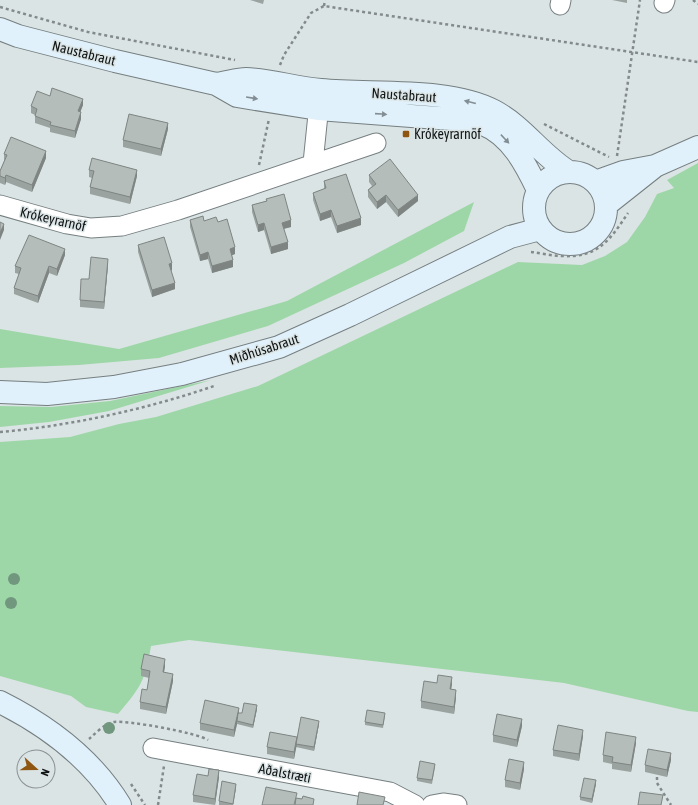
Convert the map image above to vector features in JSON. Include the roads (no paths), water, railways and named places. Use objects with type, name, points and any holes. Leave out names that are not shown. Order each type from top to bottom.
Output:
[{"type":"street","name":"Naustabraut","points":[[0,29],[18,36],[116,61],[216,84],[237,96],[274,92],[483,124],[503,136],[525,163],[537,210]]},
{"type":"street","name":"Naustabraut","points":[[319,99],[418,94],[471,101],[494,111],[515,123],[554,163],[569,172]]},
{"type":"street","points":[[313,163],[319,99]]},
{"type":"street","name":"Krókeyrarnöf","points":[[0,205],[67,224],[91,228],[122,226],[144,221],[376,143]]},
{"type":"street","points":[[595,182],[623,172],[655,166],[698,147]]},
{"type":"street","points":[[606,205],[655,166]]},
{"type":"street","points":[[569,172],[578,173],[595,182],[600,189],[606,205],[605,216],[601,228],[593,237],[583,242],[571,245],[559,243],[548,238],[537,210],[546,181],[557,174],[569,172]]},
{"type":"street","name":"Miðhúsabraut","points":[[0,392],[47,394],[114,387],[182,374],[279,347],[350,316],[510,237],[537,210]]},
{"type":"street","points":[[0,702],[45,727],[72,748],[96,772],[120,805]]},
{"type":"street","name":"Aðalstræti","points":[[153,748],[390,792],[415,805]]},
{"type":"street","points":[[432,805],[443,803],[457,805]]},
{"type":"place","name":"Krókeyrarnöf","points":[[406,134]]}]
